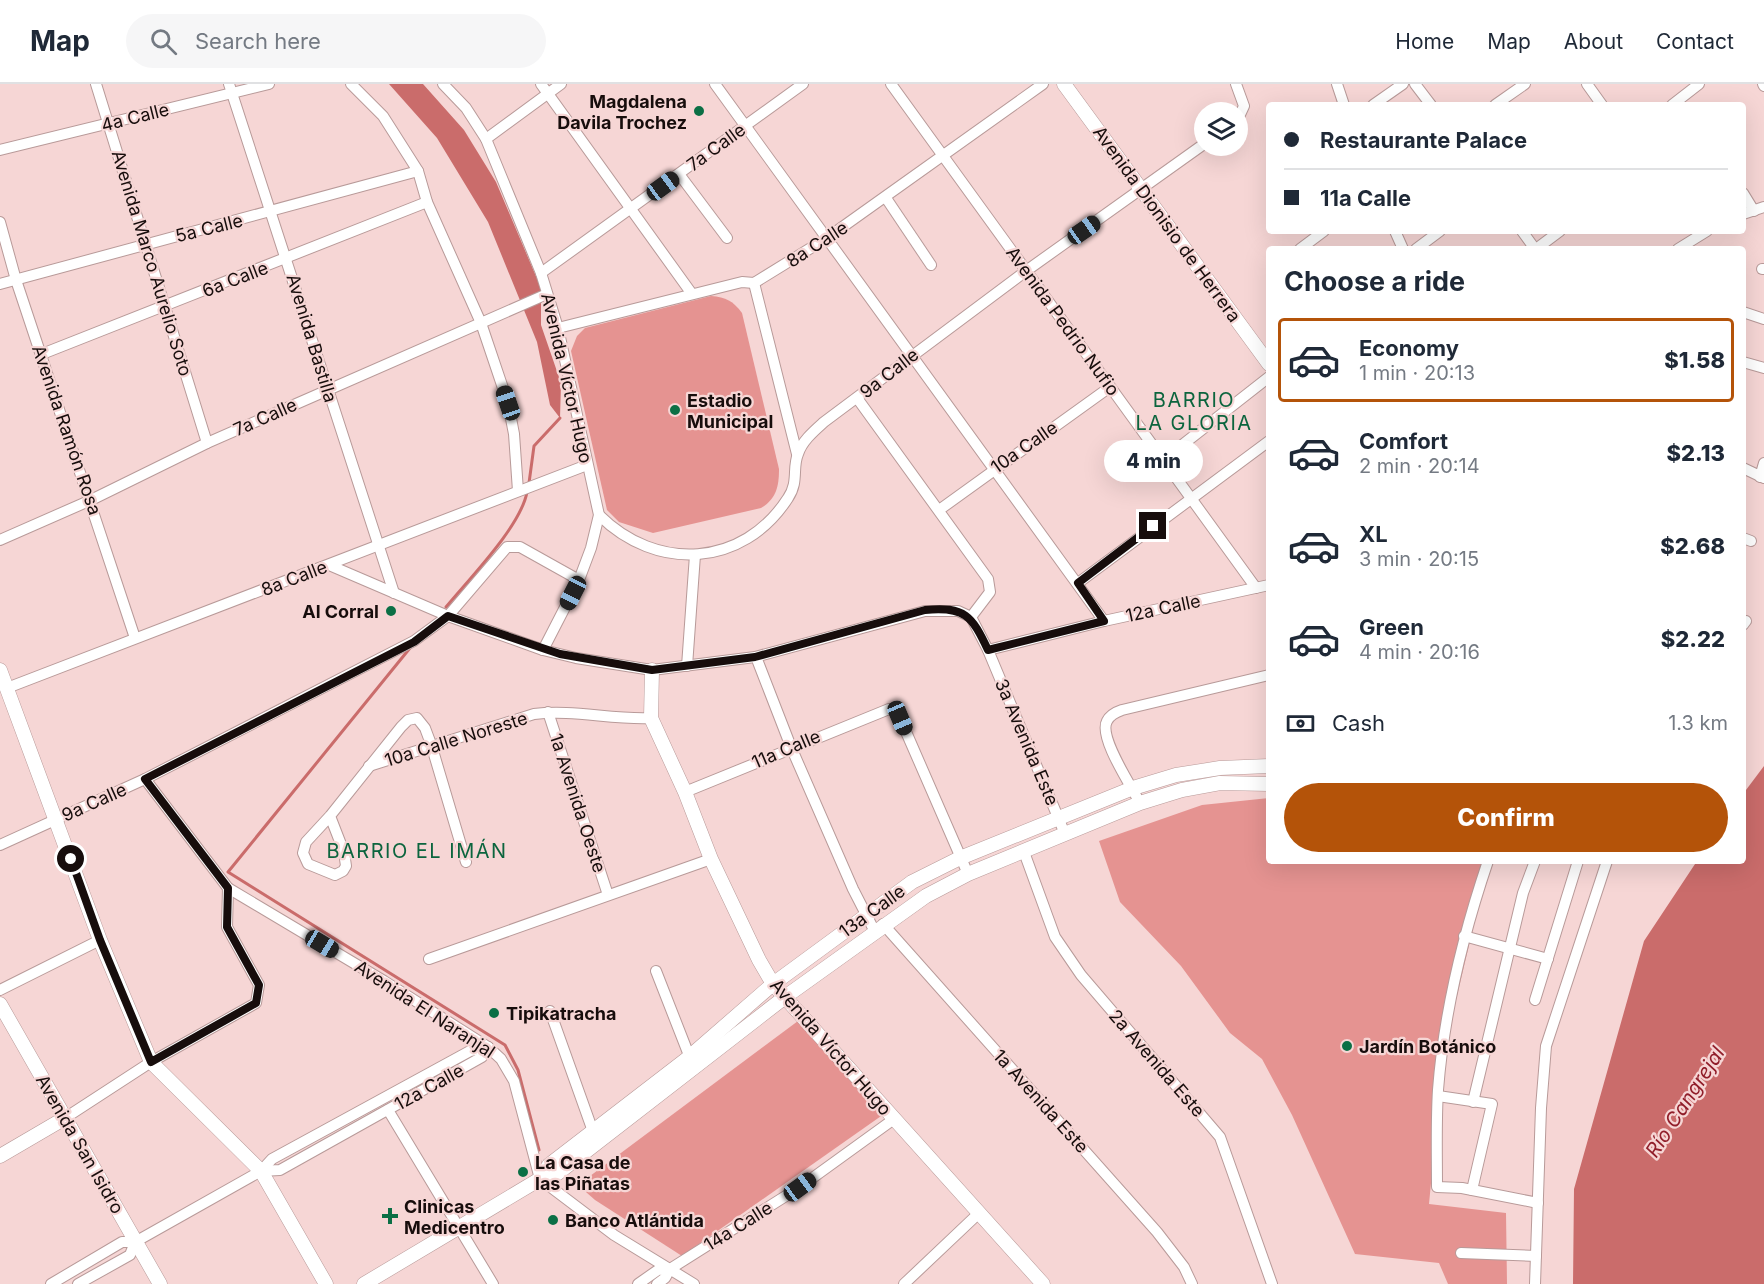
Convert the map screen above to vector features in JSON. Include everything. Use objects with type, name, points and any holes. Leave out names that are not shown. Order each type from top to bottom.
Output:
[{"type":"street","name":"Avenida Marco Aurelio Soto","points":[[96,84],[207,442]]},
{"type":"street","name":"4a Calle","points":[[0,150],[230,89],[269,84]]},
{"type":"street","points":[[351,84],[383,116],[417,171],[427,202],[481,323],[508,403],[514,434],[518,491]]},
{"type":"street","name":"Avenida Víctor Hugo","points":[[444,84],[466,108],[486,139],[541,273],[558,328],[599,515],[591,548],[579,580],[543,650]]},
{"type":"street","points":[[541,84],[692,294]]},
{"type":"street","points":[[486,139],[561,84]]},
{"type":"street","points":[[715,84],[1104,621]]},
{"type":"street","name":"7a Calle","points":[[541,273],[803,84]]},
{"type":"street","name":"Avenida Pedrio Nufio","points":[[891,84],[1256,588]]},
{"type":"street","name":"8a Calle","points":[[558,328],[742,282],[754,283],[886,198],[1043,84]]},
{"type":"street","name":"Avenida Dionisio de Herrera","points":[[1064,84],[1266,360]]},
{"type":"street","points":[[1236,84],[1243,102]]},
{"type":"street","points":[[1336,84],[1343,102]]},
{"type":"street","points":[[1377,102],[1403,84]]},
{"type":"street","points":[[1415,84],[1429,102]]},
{"type":"street","points":[[1499,102],[1525,84]]},
{"type":"street","points":[[1587,84],[1600,102]]},
{"type":"street","points":[[1676,102],[1699,84]]},
{"type":"street","name":"Avenida Bastilla","points":[[230,89],[287,258],[377,546],[394,593]]},
{"type":"street","name":"9a Calle","points":[[797,454],[809,435],[912,355],[1194,151]]},
{"type":"street","name":"5a Calle","points":[[0,284],[417,171]]},
{"type":"street","points":[[679,174],[727,238]]},
{"type":"street","points":[[886,198],[931,264]]},
{"type":"street","name":"6a Calle","points":[[42,354],[427,202]]},
{"type":"street","name":"Avenida Ramón Rosa","points":[[0,222],[16,280],[135,638]]},
{"type":"street","points":[[1304,246],[1320,234]]},
{"type":"street","points":[[1420,246],[1436,234]]},
{"type":"street","points":[[1539,246],[1556,234]]},
{"type":"street","points":[[1683,246],[1702,234]]},
{"type":"street","points":[[599,515],[616,533],[638,544],[661,552],[695,555],[722,551],[748,539],[773,518],[797,478],[797,454],[754,283]]},
{"type":"street","name":"7a Calle","points":[[0,540],[91,500],[207,442],[547,294]]},
{"type":"street","points":[[1746,313],[1764,319]]},
{"type":"street","points":[[1746,363],[1764,368]]},
{"type":"street","points":[[1163,460],[1266,379]]},
{"type":"street","name":"10a Calle","points":[[939,510],[994,468],[1110,387]]},
{"type":"street","points":[[329,565],[448,616],[543,650],[576,658],[652,670],[755,657],[925,610],[958,611],[971,617],[990,592],[988,579],[857,399]]},
{"type":"street","points":[[1078,583],[1266,443]]},
{"type":"street","points":[[1746,469],[1762,477],[1764,462]]},
{"type":"street","name":"8a Calle","points":[[4,689],[587,465]]},
{"type":"street","name":"9a Calle","points":[[0,845],[145,779],[414,642],[448,616],[507,548],[520,547],[579,580]]},
{"type":"street","points":[[687,666],[695,555]]},
{"type":"street","name":"12a Calle","points":[[988,650],[1104,621],[1266,586]]},
{"type":"street","name":"3a Avenida Este","points":[[971,617],[988,650],[1065,834]]},
{"type":"street","name":"1a Avenida Este","points":[[758,662],[791,747],[865,915],[879,927],[1157,1232],[1184,1267],[1192,1284]]},
{"type":"street","points":[[0,670],[4,689],[57,818],[100,940],[151,1062],[261,1171],[326,1284]]},
{"type":"street","name":"Avenida Víctor Hugo","points":[[652,670],[651,718],[685,792],[711,859],[759,960],[773,984],[1044,1284]]},
{"type":"street","points":[[1140,803],[1106,737],[1107,721],[1122,710],[1266,676]]},
{"type":"street","name":"11a Calle","points":[[685,792],[889,709],[895,711],[900,718],[960,858]]},
{"type":"street","name":"10a Calle Noreste","points":[[368,766],[521,717],[548,712],[623,719],[651,718]]},
{"type":"street","name":"1a Avenida Oeste","points":[[548,712],[608,894]]},
{"type":"street","points":[[330,816],[346,860],[344,871],[335,875],[308,864],[303,853],[306,842],[330,816],[400,727],[412,718],[417,718],[425,728],[431,744],[466,862]]},
{"type":"street","name":"13a Calle","points":[[692,1063],[773,984],[912,882],[960,858],[1132,788],[1176,775],[1220,768],[1266,766]]},
{"type":"street","name":"Avenida El Naranjal","points":[[145,779],[228,888],[384,981],[488,1047],[501,1059],[514,1081],[540,1179]]},
{"type":"street","name":"13a Calle","points":[[364,1284],[540,1179],[549,1165],[596,1137],[692,1063],[879,927],[926,896],[968,874],[1140,803],[1182,790],[1220,783],[1266,784]]},
{"type":"street","name":"2a Avenida Este","points":[[1024,852],[1055,937],[1081,975],[1220,1137],[1272,1284]]},
{"type":"street","points":[[960,858],[968,874]]},
{"type":"street","points":[[429,959],[711,859]]},
{"type":"street","points":[[1487,864],[1464,936],[1444,1032],[1438,1096],[1437,1187],[1472,1190],[1538,1203]]},
{"type":"street","points":[[1473,1102],[1523,893],[1534,864]]},
{"type":"street","points":[[1535,1000],[1577,864]]},
{"type":"street","points":[[1535,1284],[1540,1108],[1546,1046],[1605,864]]},
{"type":"street","points":[[0,1156],[65,1118],[151,1062],[256,1003],[260,993],[259,985],[227,927],[228,888]]},
{"type":"street","points":[[1464,936],[1548,959]]},
{"type":"street","points":[[0,990],[100,940]]},
{"type":"street","points":[[656,971],[692,1063]]},
{"type":"street","name":"Avenida San Isidro","points":[[0,1004],[160,1284]]},
{"type":"street","points":[[550,1011],[596,1137]]},
{"type":"street","name":"12a Calle","points":[[261,1171],[280,1170],[482,1057],[488,1047]]},
{"type":"street","name":"12a Calle","points":[[51,1284],[122,1242],[135,1242],[261,1171],[272,1159],[381,1097],[470,1051],[488,1047]]},
{"type":"street","points":[[1438,1096],[1492,1104],[1472,1190]]},
{"type":"street","points":[[388,1110],[493,1284]]},
{"type":"street","name":"14a Calle","points":[[638,1284],[658,1270],[670,1269],[800,1187],[894,1119]]},
{"type":"street","points":[[540,1179],[614,1235],[694,1284]]},
{"type":"street","points":[[903,1284],[979,1213]]},
{"type":"street","name":"12a Calle","points":[[78,1284],[130,1255],[135,1242]]},
{"type":"street","points":[[1461,1253],[1536,1256]]},
{"type":"street","points":[[657,1284],[665,1278],[670,1269]]},
{"type":"shaded area","name":"Estadio Municipal","points":[[711,296],[729,300],[742,313],[779,469],[776,492],[761,508],[653,533],[619,522],[607,510],[571,351],[577,336],[585,328]]},
{"type":"shaded area","name":"Jardín Botánico","points":[[1266,798],[1266,864],[1488,864],[1451,1021],[1429,1204],[1506,1213],[1507,1284],[1448,1284],[1439,1263],[1355,1254],[1292,1115],[1262,1059],[1230,1033],[1181,966],[1120,902],[1099,841],[1202,805]]},
{"type":"shaded area","points":[[798,1021],[884,1114],[682,1256],[595,1200],[578,1185]]},
{"type":"water","points":[[389,84],[423,84],[464,130],[496,182],[541,288],[541,325],[561,383],[560,418],[550,405],[537,342],[488,222],[437,138]]},
{"type":"water","name":"Río Cangrejal","points":[[1764,766],[1764,1284],[1573,1284],[1574,1189],[1644,941],[1695,864],[1746,864],[1746,790]]},
{"type":"waterway","points":[[529,483],[534,446],[560,418]]},
{"type":"waterway","points":[[446,607],[505,536],[523,506],[527,492]]},
{"type":"waterway","points":[[410,648],[228,872],[505,1045],[518,1070],[539,1150]]},
{"type":"place","name":"Magdalena Davila Trochez","points":[[699,111]]},
{"type":"place","name":"Estadio Municipal","points":[[675,410]]},
{"type":"place","name":"Al Corral","points":[[391,611]]},
{"type":"place","name":"Tipikatracha","points":[[494,1013]]},
{"type":"place","name":"Jardín Botánico","points":[[1347,1046]]},
{"type":"place","name":"La Casa de las Piñatas","points":[[523,1172]]},
{"type":"place","name":"Clinicas Medicentro","points":[[390,1216]]},
{"type":"place","name":"Banco Atlántida","points":[[553,1220]]},
{"type":"district","name":"BARRIO LA GLORIA","points":[[1194,412]]},
{"type":"district","name":"BARRIO EL IMÁN","points":[[417,851]]},
{"type":"route","points":[[71,859],[100,940],[151,1062],[256,1003],[260,993],[259,985],[227,927],[225,917],[228,888],[145,779],[414,642],[448,616],[543,650],[576,658],[652,670],[755,657],[925,610],[941,609],[958,611],[971,617],[988,650],[1104,621],[1078,583],[1153,526]]}]
